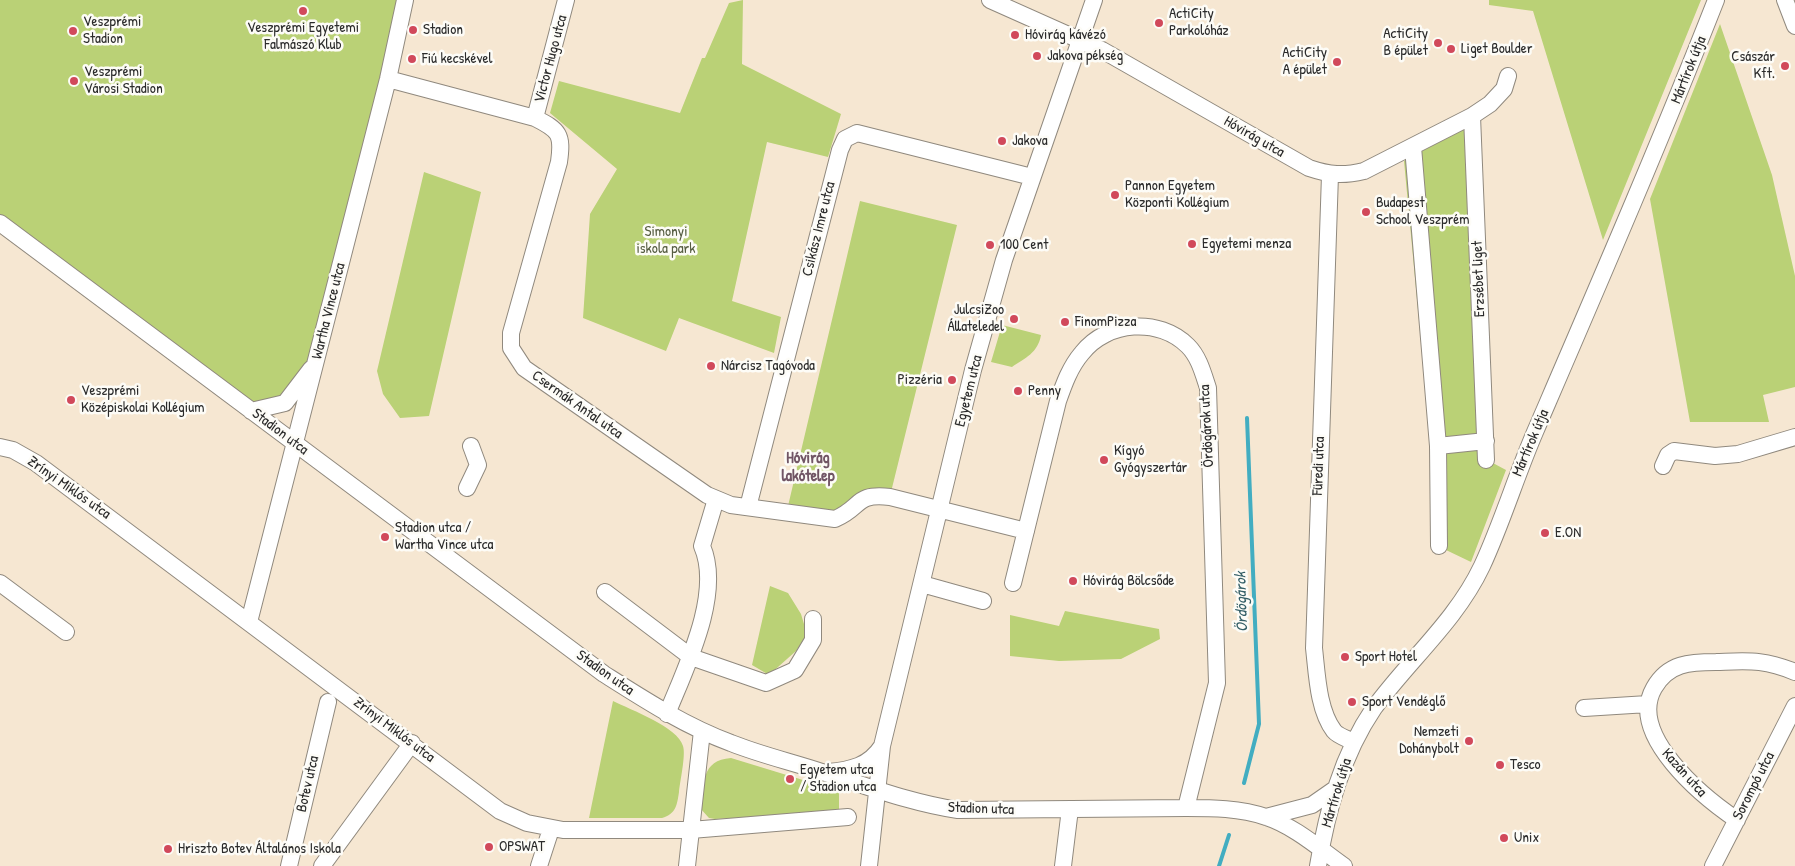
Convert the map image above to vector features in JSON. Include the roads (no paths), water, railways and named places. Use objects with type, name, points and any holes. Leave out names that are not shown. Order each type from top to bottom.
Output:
[{"type":"street","name":"Wartha Vince utca","points":[[249,622],[388,79],[406,0]]},
{"type":"street","name":"Victor Hugo utca","points":[[535,118],[566,0]]},
{"type":"street","name":"Hóvirág utca","points":[[990,0],[1102,50],[1309,168],[1330,175],[1346,176],[1364,171],[1472,116],[1495,99],[1504,89],[1508,76]]},
{"type":"street","name":"Egyetem utca","points":[[869,866],[882,746],[978,355],[1004,260],[1094,0]]},
{"type":"street","name":"Mártírok útja","points":[[1318,866],[1320,849],[1335,789],[1354,742],[1375,708],[1452,614],[1473,584],[1482,565],[1517,473],[1650,166],[1716,0]]},
{"type":"street","points":[[1785,0],[1795,26]]},
{"type":"street","name":"Csermák Antal utca","points":[[388,79],[535,118],[554,127],[562,144],[559,162],[511,333],[511,348],[524,368],[708,496],[731,505],[835,519],[848,514],[863,498],[873,495],[1026,531]]},
{"type":"street","name":"Erzsébet liget","points":[[1472,116],[1486,460]]},
{"type":"street","name":"Csikász Imre utca","points":[[748,507],[840,150],[845,139],[857,133],[1032,177]]},
{"type":"street","points":[[1413,147],[1438,446],[1439,546]]},
{"type":"street","name":"Füredi utca","points":[[1330,175],[1314,648],[1318,682],[1326,714],[1335,732],[1354,742]]},
{"type":"street","name":"Stadion utca","points":[[0,224],[604,674],[667,714],[702,731],[732,744],[822,771],[876,791],[930,806],[958,810],[1222,808],[1245,812],[1266,817],[1320,849],[1344,866]]},
{"type":"street","name":"Ördögárok utca","points":[[1013,583],[1058,401],[1069,373],[1082,352],[1111,330],[1137,326],[1174,336],[1188,345],[1195,355],[1208,388],[1217,683],[1186,808]]},
{"type":"street","points":[[251,411],[285,403],[316,363]]},
{"type":"street","points":[[1662,466],[1668,455],[1674,451],[1715,456],[1738,454],[1795,437]]},
{"type":"street","points":[[1438,446],[1486,441]]},
{"type":"street","points":[[467,488],[478,466],[471,446]]},
{"type":"street","name":"Zrínyi Miklós utca","points":[[0,447],[13,450],[36,463],[412,743],[500,811],[513,818],[551,829],[691,830],[848,817]]},
{"type":"street","points":[[667,714],[700,636],[706,596],[707,559],[702,546],[716,499]]},
{"type":"street","points":[[0,583],[66,632]]},
{"type":"street","points":[[922,584],[983,601]]},
{"type":"street","points":[[605,592],[691,657],[766,683],[795,670],[814,640],[812,619]]},
{"type":"street","points":[[1584,708],[1648,704],[1658,680],[1677,665],[1690,662],[1766,661],[1795,672]]},
{"type":"street","name":"Botev utca","points":[[289,866],[328,702]]},
{"type":"street","name":"Kazán utca","points":[[1648,704],[1652,728],[1662,749],[1703,795],[1737,820]]},
{"type":"street","name":"Sorompó utca","points":[[1713,866],[1795,706]]},
{"type":"street","points":[[688,866],[702,731]]},
{"type":"street","points":[[322,866],[412,743]]},
{"type":"street","points":[[822,771],[847,770],[868,763],[882,746]]},
{"type":"street","points":[[1266,817],[1312,805],[1335,789]]},
{"type":"street","points":[[1063,866],[1070,809]]},
{"type":"street","points":[[539,866],[551,829]]},
{"type":"waterway","name":"Ördögárok","points":[[1244,783],[1259,724],[1247,418]]},
{"type":"waterway","name":"Ördögárok","points":[[1219,866],[1229,835]]},
{"type":"place","name":"Veszprémi Egyetemi Falmászó Klub","points":[[303,11]]},
{"type":"place","name":"ActiCity Parkolóház","points":[[1159,23]]},
{"type":"place","name":"Stadion","points":[[413,30]]},
{"type":"place","name":"Veszprémi Stadion","points":[[73,31]]},
{"type":"place","name":"Hóvirág kávézó","points":[[1015,35]]},
{"type":"place","name":"ActiCity B épület","points":[[1438,43]]},
{"type":"place","name":"Liget Boulder","points":[[1451,49]]},
{"type":"place","name":"Jakova pékség","points":[[1037,56]]},
{"type":"place","name":"Fiú kecskével","points":[[412,59]]},
{"type":"place","name":"ActiCity A épület","points":[[1337,62]]},
{"type":"place","name":"Császár Kft.","points":[[1785,66]]},
{"type":"place","name":"Veszprémi Városi Stadion","points":[[74,81]]},
{"type":"place","name":"Jakova","points":[[1002,141]]},
{"type":"place","name":"Pannon Egyetem Központi Kollégium","points":[[1115,195]]},
{"type":"place","name":"Budapest School Veszprém","points":[[1366,212]]},
{"type":"place","name":"Egyetemi menza","points":[[1192,244]]},
{"type":"place","name":"100 Cent","points":[[990,245]]},
{"type":"place","name":"JulcsiZoo Állateledel","points":[[1014,319]]},
{"type":"place","name":"FinomPizza","points":[[1065,322]]},
{"type":"place","name":"Nárcisz Tagóvoda","points":[[711,366]]},
{"type":"place","name":"Pizzéria","points":[[952,380]]},
{"type":"place","name":"Penny","points":[[1018,391]]},
{"type":"place","name":"Veszprémi Középiskolai Kollégium","points":[[71,400]]},
{"type":"place","name":"Kígyó Gyógyszertár","points":[[1104,460]]},
{"type":"place","name":"E.ON","points":[[1545,533]]},
{"type":"place","name":"Stadion utca / Wartha Vince utca","points":[[385,537]]},
{"type":"place","name":"Hóvirág Bölcsőde","points":[[1073,581]]},
{"type":"place","name":"Sport Hotel","points":[[1345,657]]},
{"type":"place","name":"Sport Vendéglő","points":[[1352,702]]},
{"type":"place","name":"Nemzeti Dohánybolt","points":[[1469,741]]},
{"type":"place","name":"Tesco","points":[[1500,765]]},
{"type":"place","name":"Egyetem utca / Stadion utca","points":[[790,779]]},
{"type":"place","name":"Unix","points":[[1504,838]]},
{"type":"place","name":"OPSWAT","points":[[489,847]]},
{"type":"place","name":"Hriszto Botev Általános Iskola","points":[[168,849]]},
{"type":"district","name":"Hóvirág lakótelep","points":[[808,468]]},
{"type":"park label","name":"Simonyi iskola park","points":[[666,240]]}]
